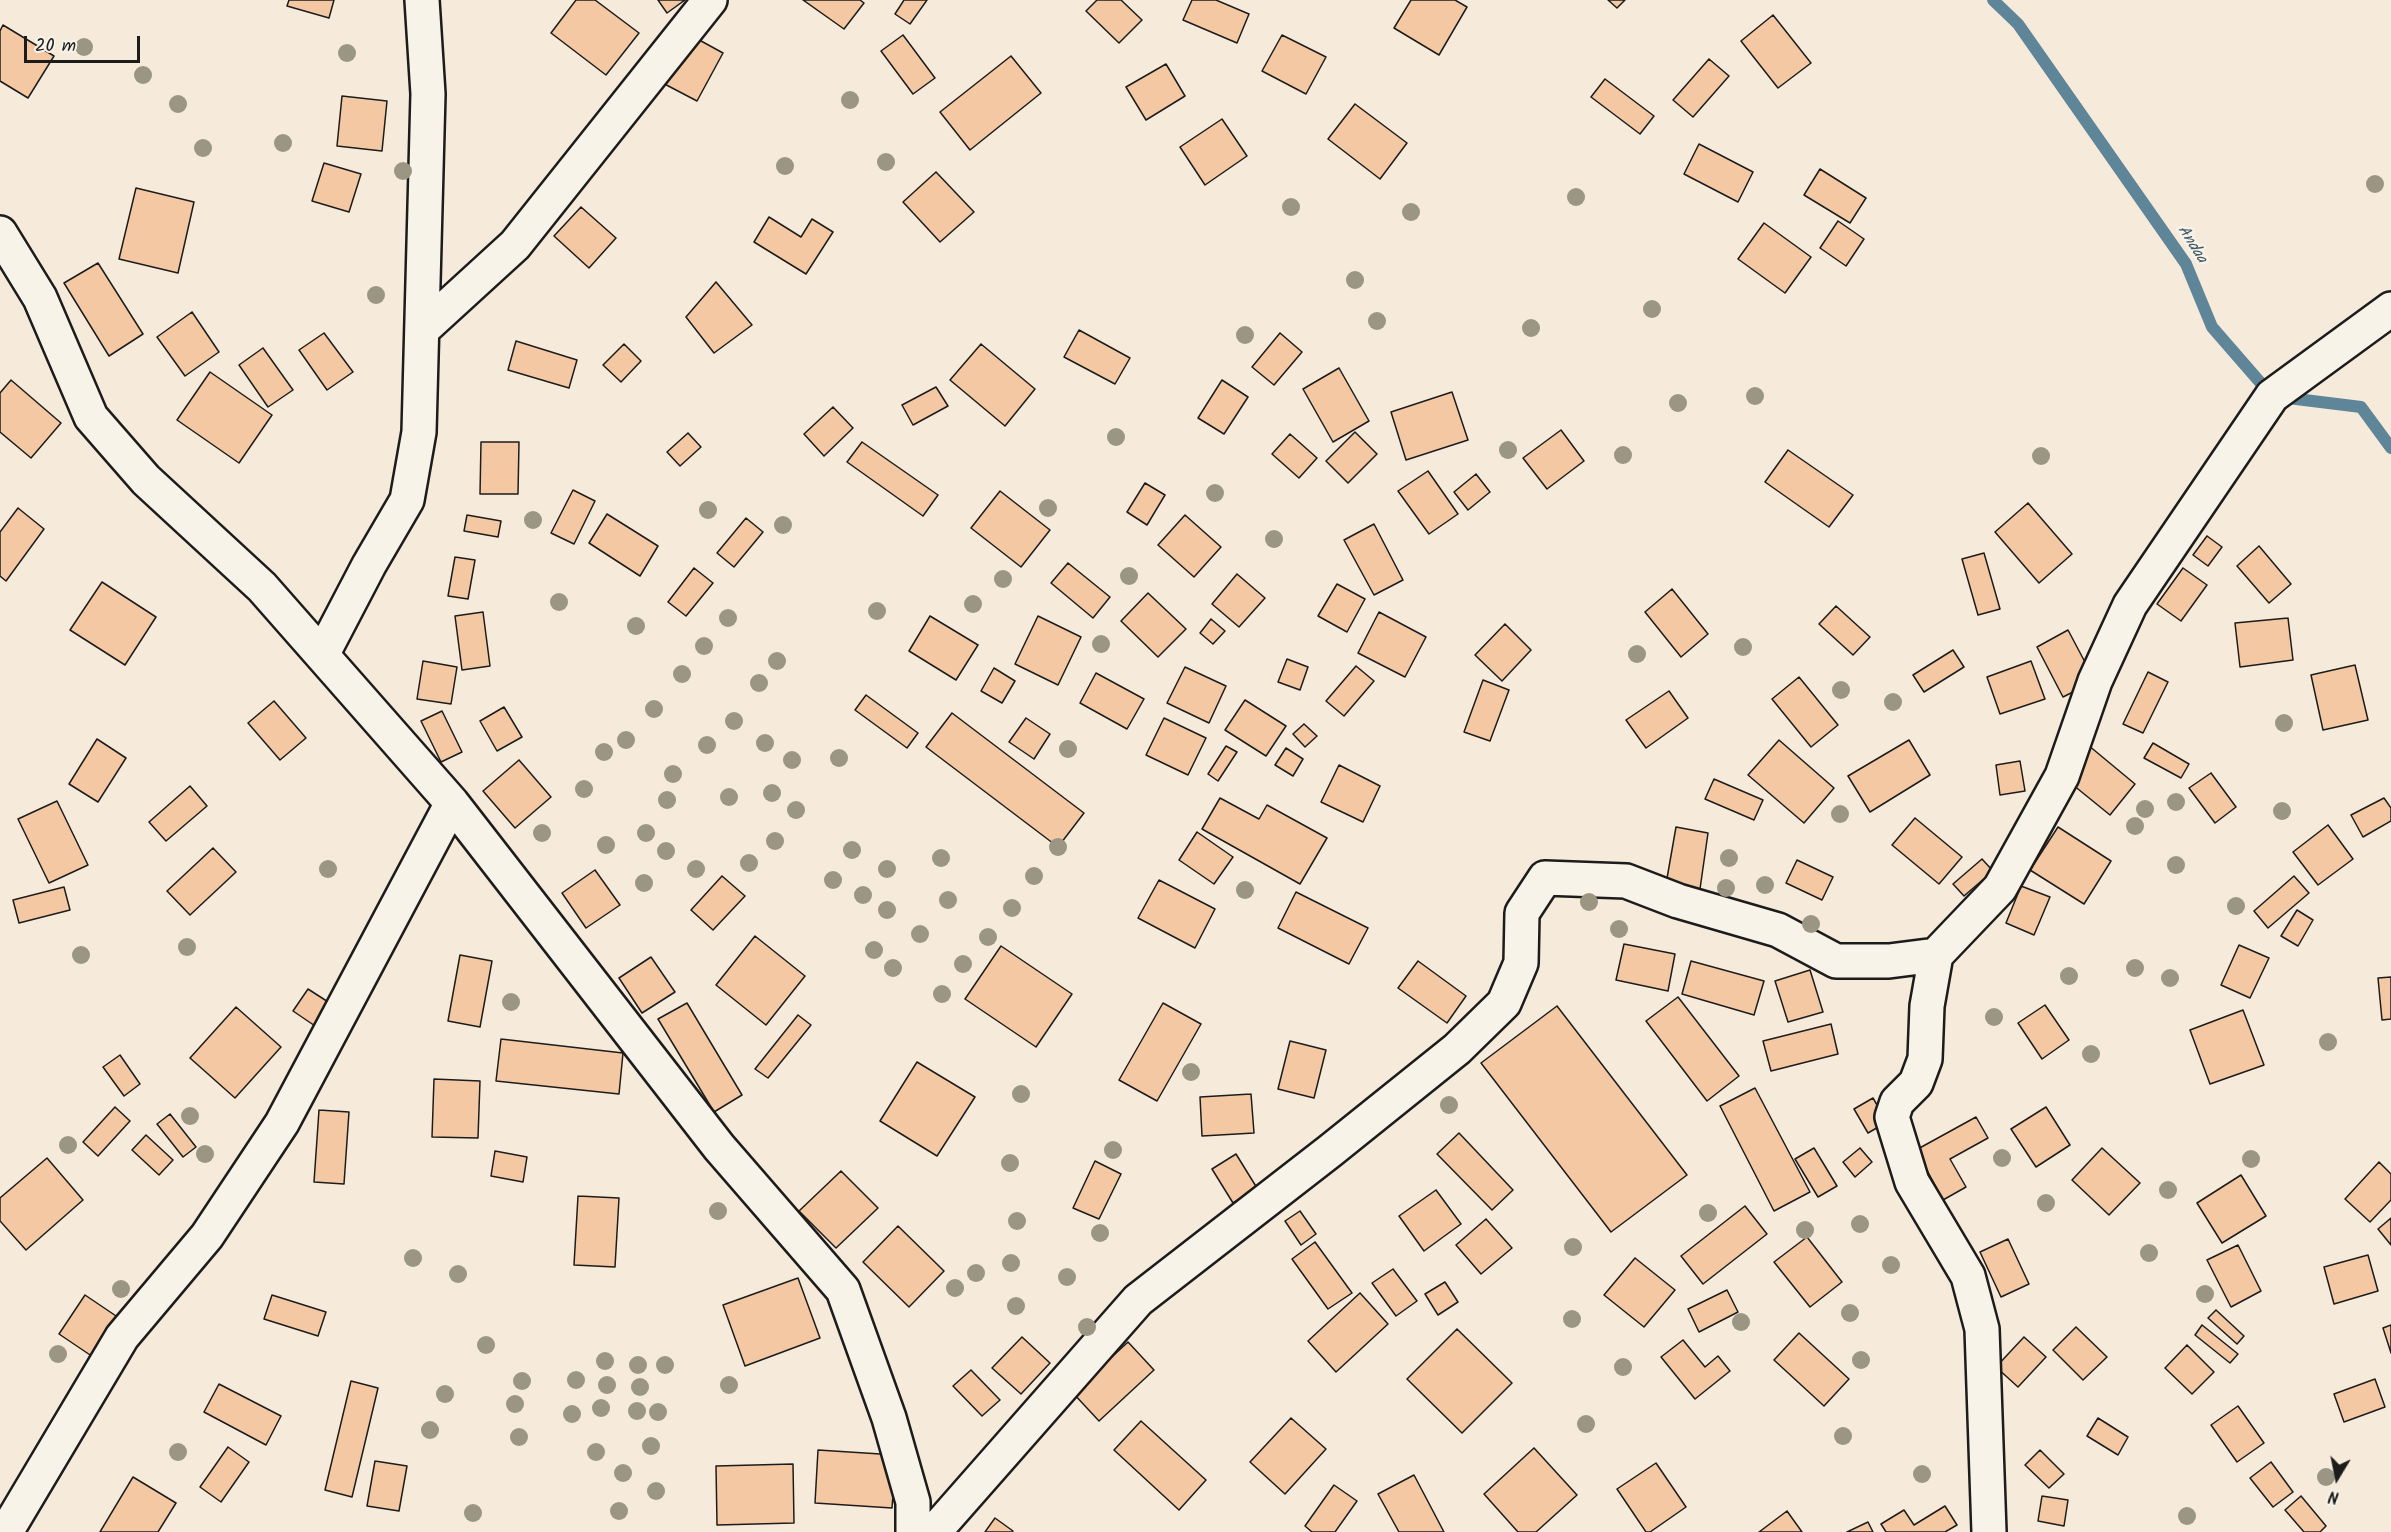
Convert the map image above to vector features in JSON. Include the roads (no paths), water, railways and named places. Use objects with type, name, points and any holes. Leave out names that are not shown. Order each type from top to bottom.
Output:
[{"type":"street","points":[[322,654],[369,565],[407,500],[419,432],[428,94],[422,0]]},
{"type":"street","points":[[422,330],[515,245],[710,0]]},
{"type":"street","points":[[0,233],[40,298],[91,417],[146,480],[262,587],[452,803],[572,960],[720,1147],[843,1290],[890,1418],[913,1502],[913,1532]]},
{"type":"street","points":[[1989,1532],[1982,1329],[1968,1276],[1912,1182],[1892,1117],[1897,1102],[1916,1083],[1925,1059],[1927,1006],[1936,955],[2000,888],[2062,776],[2095,681],[2130,605],[2272,396],[2391,309]]},
{"type":"street","points":[[6,1532],[122,1337],[207,1236],[282,1123],[452,803]]},
{"type":"street","points":[[934,1532],[1138,1300],[1457,1049],[1504,1003],[1521,963],[1522,913],[1545,878],[1626,881],[1678,901],[1778,930],[1836,961],[1889,962],[1936,955]]},
{"type":"waterway","name":"Andaa","points":[[1993,0],[2018,24],[2186,264],[2212,327],[2272,396],[2361,407],[2391,448]]}]
